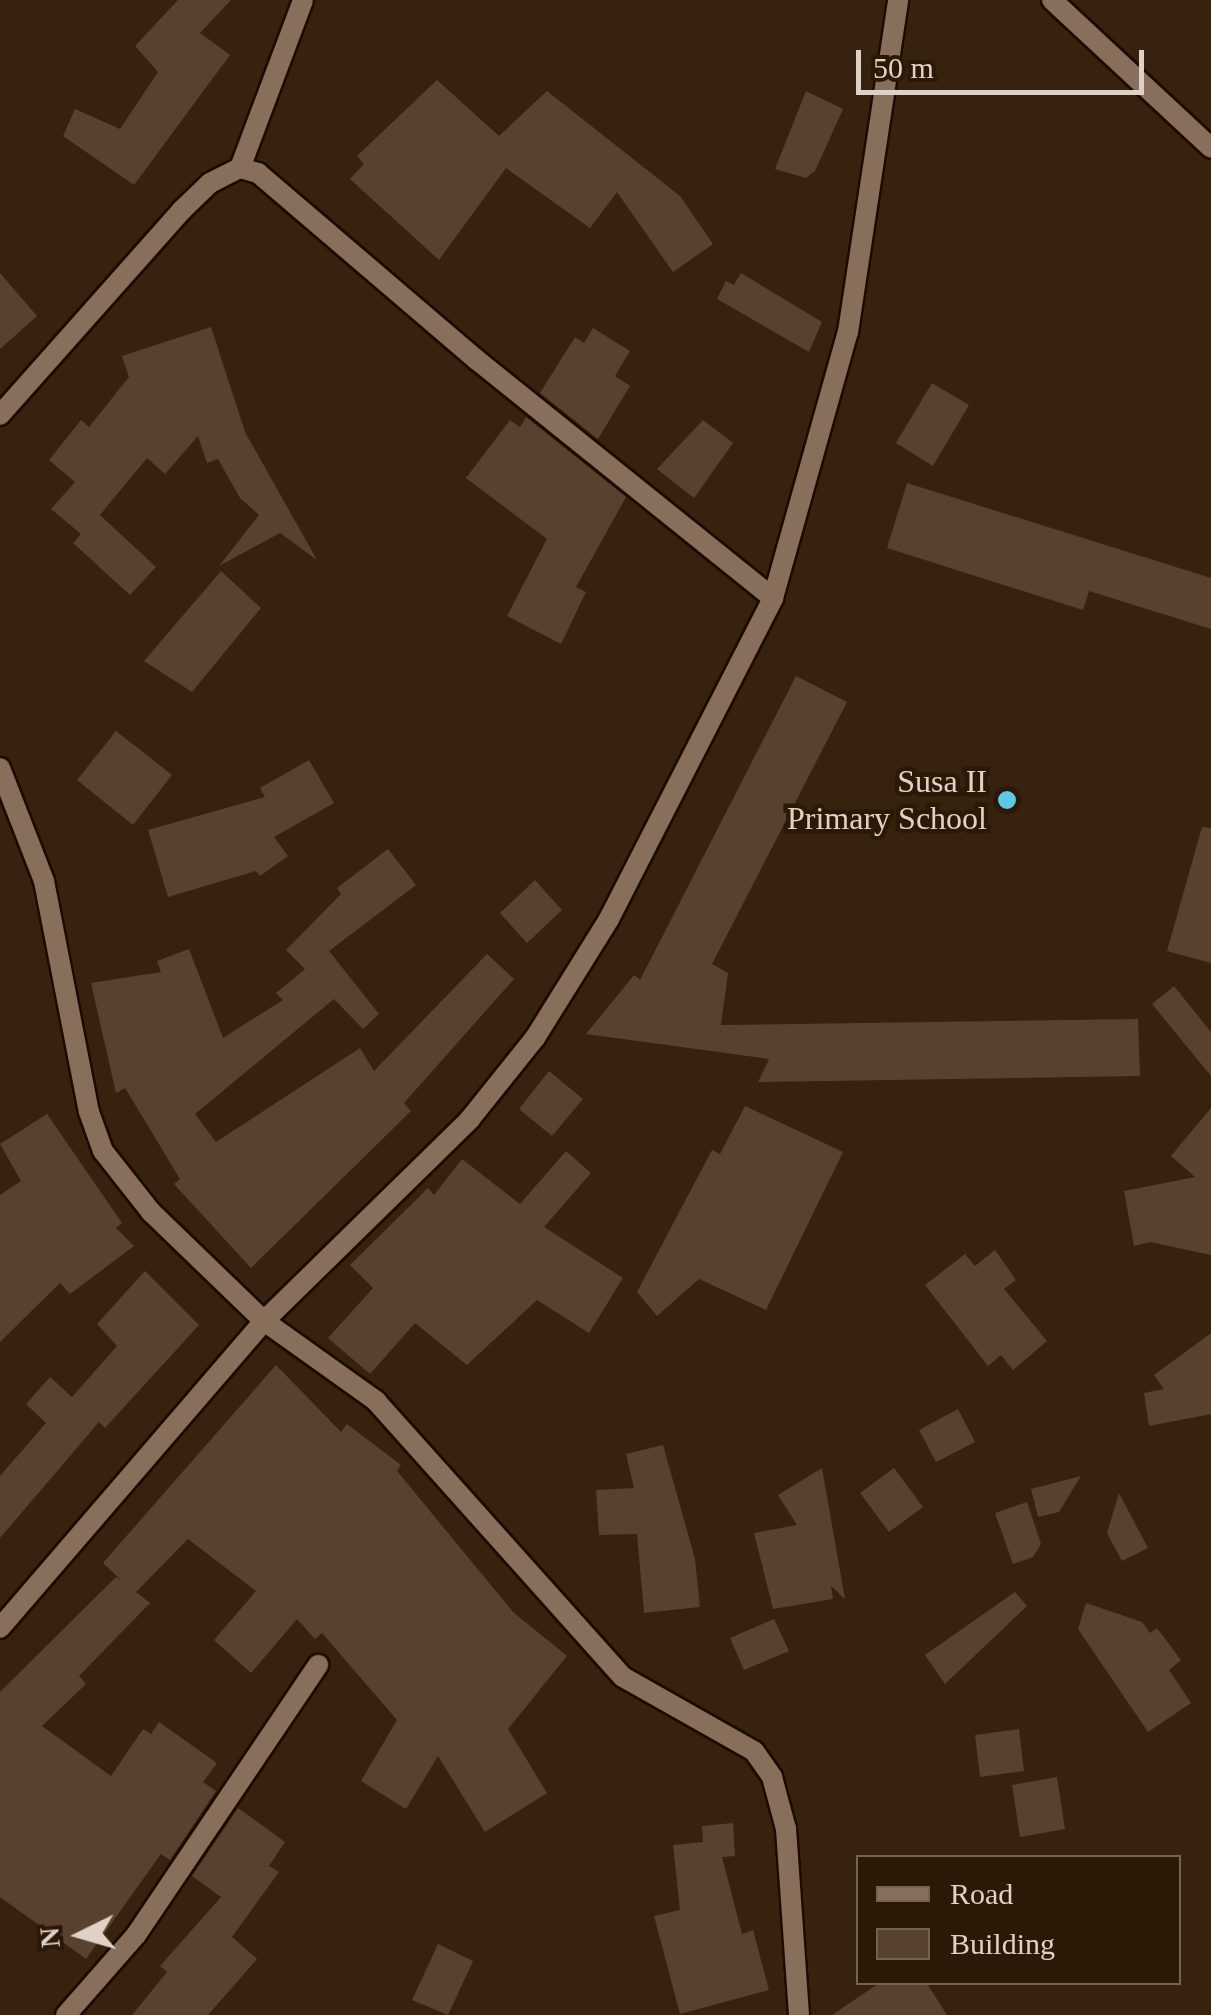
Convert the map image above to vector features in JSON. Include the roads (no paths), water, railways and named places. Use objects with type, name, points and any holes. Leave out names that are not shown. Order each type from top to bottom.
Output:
[{"type":"street","points":[[0,415],[181,211],[210,184],[240,168],[303,0]]},
{"type":"street","points":[[0,1628],[264,1321],[470,1119],[536,1038],[609,919],[774,598],[848,332],[898,0]]},
{"type":"street","points":[[1052,0],[1211,148]]},
{"type":"street","points":[[240,168],[258,174],[477,360],[774,598]]},
{"type":"street","points":[[0,768],[44,881],[89,1112],[103,1150],[151,1212],[264,1321],[376,1401],[623,1676],[754,1751],[772,1777],[786,1829],[799,2015]]},
{"type":"street","points":[[66,2015],[136,1935],[318,1665]]},
{"type":"place","name":"Susa II Primary School","points":[[1007,800]]}]
